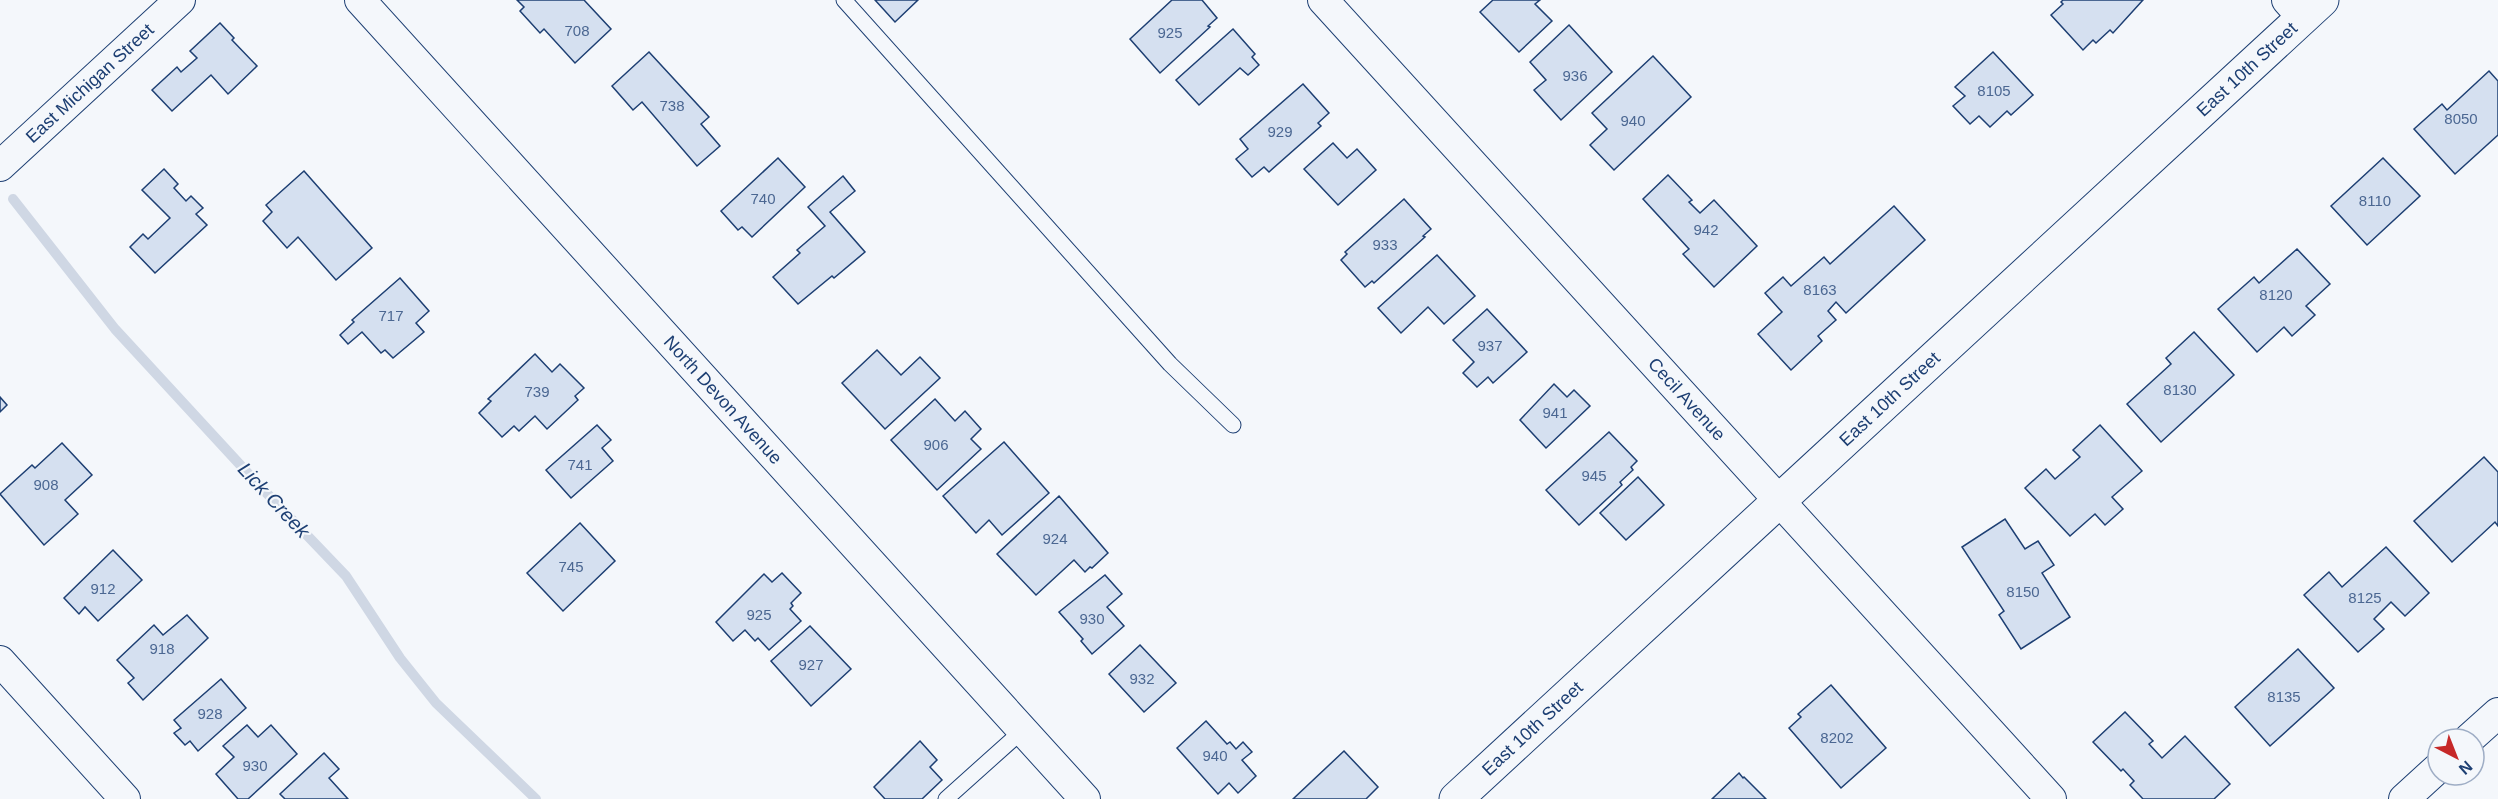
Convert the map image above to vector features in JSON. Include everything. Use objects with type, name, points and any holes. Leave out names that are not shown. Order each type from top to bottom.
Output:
[{"type":"main road","name":"East 10th Street","points":[[1456,799],[1779,502],[2304,6]]},
{"type":"street","name":"East Michigan Street","points":[[0,166],[180,0]]},
{"type":"street","name":"North Devon Avenue","points":[[360,0],[1085,799]]},
{"type":"street","name":"Cecil Avenue","points":[[1323,0],[2051,799]]},
{"type":"street","points":[[0,661],[125,799]]},
{"type":"street","points":[[2482,727],[2498,713]]},
{"type":"street","points":[[2404,799],[2426,779]]},
{"type":"lane","points":[[844,0],[1170,364],[1233,425]]},
{"type":"lane","points":[[946,799],[1023,730]]},
{"type":"building","points":[[517,0],[584,0],[611,29],[575,63],[544,29],[540,33],[520,11],[524,7]]},
{"type":"building","points":[[875,0],[918,0],[895,22]]},
{"type":"building","points":[[1172,0],[1202,0],[1217,18],[1160,73],[1130,39]]},
{"type":"building","points":[[1493,0],[1540,0],[1535,4],[1552,21],[1519,52],[1480,12]]},
{"type":"building","points":[[2063,0],[2143,0],[2113,33],[2110,30],[2096,43],[2093,40],[2083,50],[2051,15],[2063,4],[2061,2]]},
{"type":"building","points":[[220,23],[234,38],[232,40],[257,66],[228,94],[211,75],[172,111],[152,90],[177,67],[181,72],[197,58],[190,51]]},
{"type":"building","points":[[1569,25],[1612,72],[1561,120],[1534,90],[1546,80],[1530,62]]},
{"type":"building","points":[[1233,29],[1255,54],[1252,57],[1259,65],[1248,75],[1240,68],[1199,105],[1176,80]]},
{"type":"building","points":[[649,52],[709,117],[701,124],[720,146],[697,166],[642,102],[633,110],[612,86]]},
{"type":"building","points":[[1993,52],[2033,95],[2011,115],[2007,111],[1990,127],[1979,116],[1970,124],[1953,106],[1965,96],[1955,87]]},
{"type":"building","points":[[1653,56],[1691,97],[1614,170],[1590,145],[1607,129],[1592,113]]},
{"type":"building","points":[[2489,71],[2498,81],[2498,135],[2455,174],[2414,129],[2442,104],[2447,110]]},
{"type":"building","points":[[1303,84],[1329,113],[1318,123],[1321,126],[1269,172],[1264,167],[1252,177],[1236,159],[1248,149],[1240,139]]},
{"type":"building","points":[[1333,143],[1347,158],[1357,149],[1376,170],[1338,205],[1304,169]]},
{"type":"building","points":[[778,158],[805,187],[752,237],[742,227],[738,230],[721,211]]},
{"type":"building","points":[[2383,158],[2420,196],[2367,245],[2331,206]]},
{"type":"building","points":[[164,169],[178,184],[174,188],[186,201],[191,196],[203,208],[196,214],[207,225],[155,273],[130,247],[143,234],[148,239],[170,218],[142,190]]},
{"type":"building","points":[[304,171],[372,248],[336,280],[298,237],[287,248],[263,221],[272,212],[266,205]]},
{"type":"building","points":[[1668,175],[1692,200],[1689,202],[1700,213],[1714,200],[1757,246],[1714,287],[1683,254],[1689,249],[1643,199]]},
{"type":"building","points":[[843,176],[855,191],[830,212],[865,252],[798,304],[773,277],[800,253],[797,250],[825,226],[808,207]]},
{"type":"building","points":[[1404,199],[1431,229],[1374,283],[1372,281],[1365,287],[1341,260],[1347,254],[1345,252]]},
{"type":"building","points":[[1894,206],[1925,240],[1846,313],[1836,302],[1828,311],[1836,320],[1818,336],[1822,341],[1791,370],[1758,334],[1782,312],[1765,293],[1783,277],[1791,286],[1824,257],[1830,264]]},
{"type":"building","points":[[2297,249],[2330,284],[2306,306],[2315,315],[2292,336],[2284,327],[2257,352],[2218,309],[2254,277],[2259,283]]},
{"type":"building","points":[[1437,255],[1475,296],[1444,324],[1428,307],[1401,333],[1378,308]]},
{"type":"building","points":[[400,278],[429,311],[416,323],[424,332],[393,358],[385,350],[381,353],[362,332],[348,344],[340,335],[354,322],[352,320]]},
{"type":"building","points":[[1487,309],[1527,352],[1493,383],[1488,377],[1477,387],[1463,373],[1474,362],[1453,340]]},
{"type":"building","points":[[2194,332],[2234,375],[2161,442],[2127,404],[2171,364],[2166,358]]},
{"type":"building","points":[[877,350],[901,375],[920,357],[940,378],[885,429],[842,383]]},
{"type":"building","points":[[535,354],[552,372],[560,364],[584,388],[575,396],[578,400],[547,429],[535,416],[519,431],[514,426],[502,437],[479,413],[491,401],[488,399]]},
{"type":"building","points":[[1554,384],[1567,397],[1574,390],[1590,406],[1546,448],[1520,420]]},
{"type":"building","points":[[0,397],[7,405],[0,412]]},
{"type":"building","points":[[935,399],[955,421],[965,411],[981,429],[971,439],[981,449],[937,490],[891,440]]},
{"type":"building","points":[[597,425],[611,440],[602,448],[613,461],[571,498],[546,470]]},
{"type":"building","points":[[2100,425],[2142,471],[2112,497],[2123,509],[2105,525],[2095,514],[2070,536],[2025,488],[2046,469],[2055,479],[2080,457],[2073,450]]},
{"type":"building","points":[[1609,432],[1637,461],[1631,467],[1633,470],[1620,482],[1622,485],[1579,525],[1546,490]]},
{"type":"building","points":[[1004,442],[1049,493],[1002,535],[989,520],[976,533],[943,496]]},
{"type":"building","points":[[62,443],[92,475],[65,500],[78,514],[44,545],[0,494],[32,465],[35,468]]},
{"type":"building","points":[[2484,457],[2498,472],[2498,526],[2495,522],[2452,562],[2414,521]]},
{"type":"building","points":[[1638,477],[1664,505],[1626,540],[1600,513]]},
{"type":"building","points":[[1059,496],[1108,553],[1085,572],[1074,560],[1036,595],[997,554]]},
{"type":"building","points":[[2005,519],[2025,549],[2038,541],[2054,565],[2042,573],[2070,617],[2021,649],[1999,615],[2004,611],[1962,547]]},
{"type":"building","points":[[580,523],[615,561],[563,611],[527,573]]},
{"type":"building","points":[[2386,547],[2429,593],[2405,616],[2391,602],[2374,619],[2384,629],[2358,652],[2304,595],[2329,572],[2342,587]]},
{"type":"building","points":[[113,550],[142,580],[98,621],[85,607],[79,614],[64,598]]},
{"type":"building","points":[[782,573],[801,593],[791,603],[793,606],[790,609],[801,621],[769,650],[758,638],[755,641],[745,630],[733,641],[716,622],[764,574],[772,582]]},
{"type":"building","points":[[1105,575],[1122,594],[1107,607],[1124,626],[1092,654],[1081,641],[1083,639],[1059,612]]},
{"type":"building","points":[[187,615],[208,638],[143,700],[128,683],[134,678],[117,660],[154,625],[163,635]]},
{"type":"building","points":[[810,626],[851,669],[811,706],[771,661]]},
{"type":"building","points":[[1140,645],[1176,683],[1144,712],[1109,674]]},
{"type":"building","points":[[2298,649],[2334,688],[2270,746],[2235,707]]},
{"type":"building","points":[[221,679],[246,708],[198,751],[190,741],[185,745],[174,733],[181,728],[174,720]]},
{"type":"building","points":[[1831,685],[1886,748],[1841,788],[1789,728],[1801,717],[1798,714]]},
{"type":"building","points":[[2125,712],[2153,741],[2149,744],[2162,758],[2185,736],[2230,784],[2214,799],[2143,799],[2130,785],[2134,781],[2093,742]]},
{"type":"building","points":[[1206,721],[1227,744],[1230,742],[1236,749],[1243,742],[1252,752],[1242,760],[1256,776],[1238,793],[1229,783],[1218,794],[1177,748]]},
{"type":"building","points":[[247,725],[258,737],[271,725],[297,754],[248,799],[238,799],[216,774],[234,757],[223,746]]},
{"type":"building","points":[[920,741],[937,760],[930,767],[942,780],[922,799],[885,799],[874,787]]},
{"type":"building","points":[[1344,751],[1378,787],[1366,799],[1293,799]]},
{"type":"building","points":[[324,753],[339,769],[329,778],[348,799],[285,799],[280,794]]},
{"type":"building","points":[[1739,773],[1766,799],[1712,799]]},
{"type":"waterway","name":"Lick Creek","points":[[13,199],[115,329],[346,576],[400,658],[436,703],[536,799]]}]
